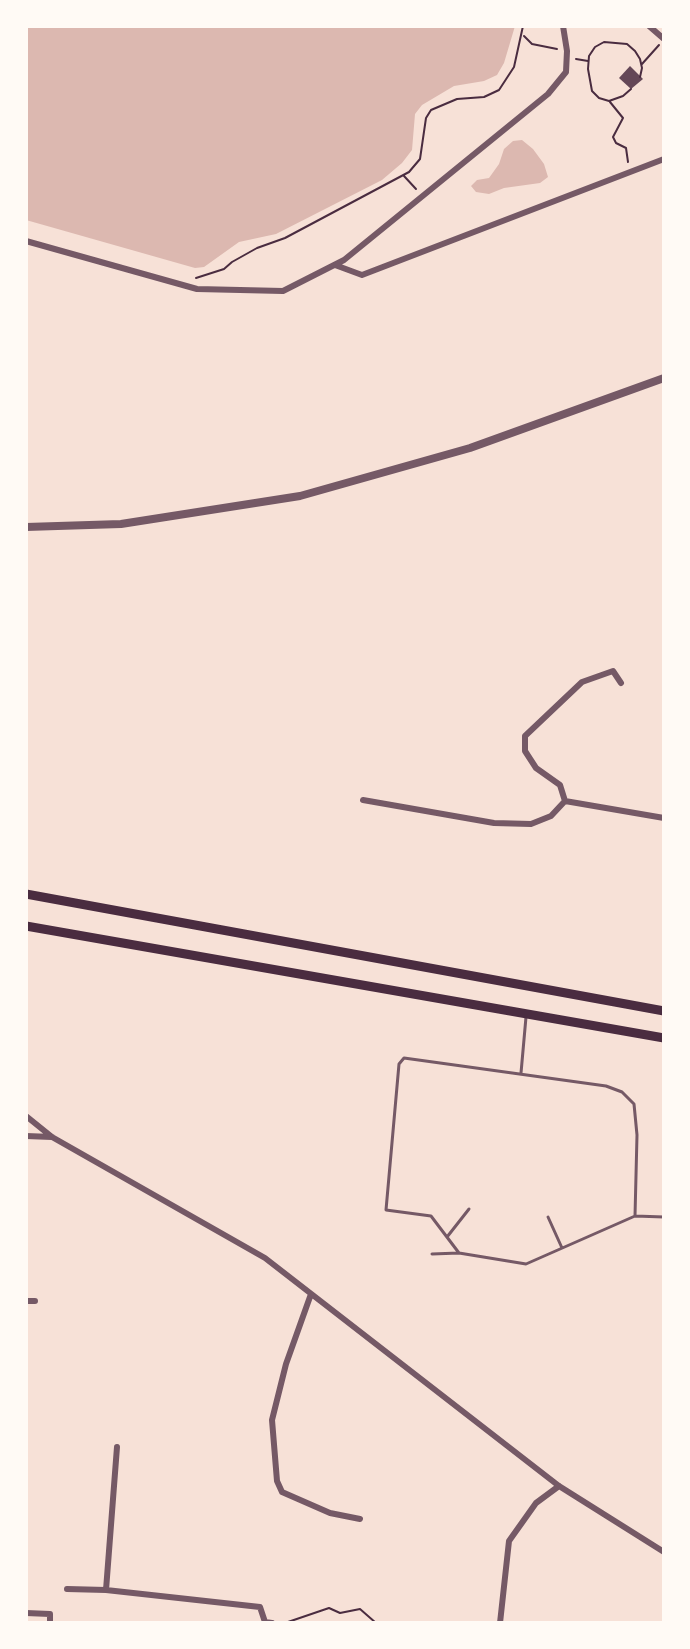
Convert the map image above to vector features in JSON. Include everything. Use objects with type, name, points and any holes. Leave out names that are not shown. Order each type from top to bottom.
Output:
[{"type":"main road","points":[[26,894],[664,1011]]},
{"type":"main road","points":[[26,926],[664,1038]]},
{"type":"street","points":[[26,241],[197,289],[283,291],[344,260],[548,94],[566,72],[563,26]]},
{"type":"street","points":[[649,26],[664,39]]},
{"type":"street","points":[[335,265],[362,275],[664,159]]},
{"type":"street","points":[[26,527],[121,524],[300,496],[470,448],[664,378]]},
{"type":"street","points":[[565,801],[560,785],[536,768],[525,751],[525,736],[582,682],[613,671],[621,683]]},
{"type":"street","points":[[363,800],[494,823],[531,824],[551,816],[565,801]]},
{"type":"street","points":[[565,801],[664,818]]},
{"type":"street","points":[[26,1116],[52,1137],[265,1258],[559,1486],[664,1552]]},
{"type":"street","points":[[26,1136],[52,1137]]},
{"type":"street","points":[[311,1294],[286,1364],[272,1420],[277,1481],[282,1492],[330,1513],[360,1519]]},
{"type":"street","points":[[26,1301],[35,1301]]},
{"type":"street","points":[[106,1590],[117,1447]]},
{"type":"street","points":[[500,1623],[509,1541],[536,1503],[559,1486]]},
{"type":"street","points":[[67,1589],[106,1590],[260,1607],[265,1622],[272,1623]]},
{"type":"street","points":[[26,1613],[50,1614],[50,1623]]},
{"type":"lane","points":[[520,1075],[526,1014]]},
{"type":"lane","points":[[459,1253],[431,1216],[386,1210],[399,1064],[404,1058],[606,1086],[622,1092],[634,1104],[637,1135],[635,1216]]},
{"type":"lane","points":[[447,1237],[469,1209]]},
{"type":"lane","points":[[432,1254],[459,1253],[526,1264],[635,1216],[664,1217]]},
{"type":"lane","points":[[548,1217],[562,1248]]},
{"type":"path","points":[[180,284],[224,269],[257,248],[285,238],[403,175],[420,159],[426,118],[431,110],[457,99],[484,97],[499,90],[514,67],[523,26]]},
{"type":"path","points":[[523,35],[532,44],[588,61]]},
{"type":"path","points":[[641,65],[664,39]]},
{"type":"path","points":[[630,172],[626,148],[616,143],[613,137],[623,118],[609,101],[599,98],[592,91],[588,81],[588,61],[595,47],[604,42],[627,44],[635,51],[641,65],[640,77]]},
{"type":"path","points":[[609,101],[631,89]]},
{"type":"path","points":[[403,175],[424,196]]},
{"type":"path","points":[[285,1623],[329,1608],[340,1613],[360,1609],[376,1623]]},
{"type":"shaded area","points":[[26,26],[515,26],[504,63],[497,75],[484,81],[454,86],[422,105],[415,114],[412,150],[382,180],[276,234],[239,242],[204,267],[195,268],[26,220]]},
{"type":"shaded area","points":[[522,140],[544,164],[548,177],[540,183],[504,188],[489,194],[476,192],[471,186],[477,180],[489,178],[499,164],[504,149],[513,141]]},
{"type":"building","points":[[630,66],[643,79],[631,89],[619,78]]}]
